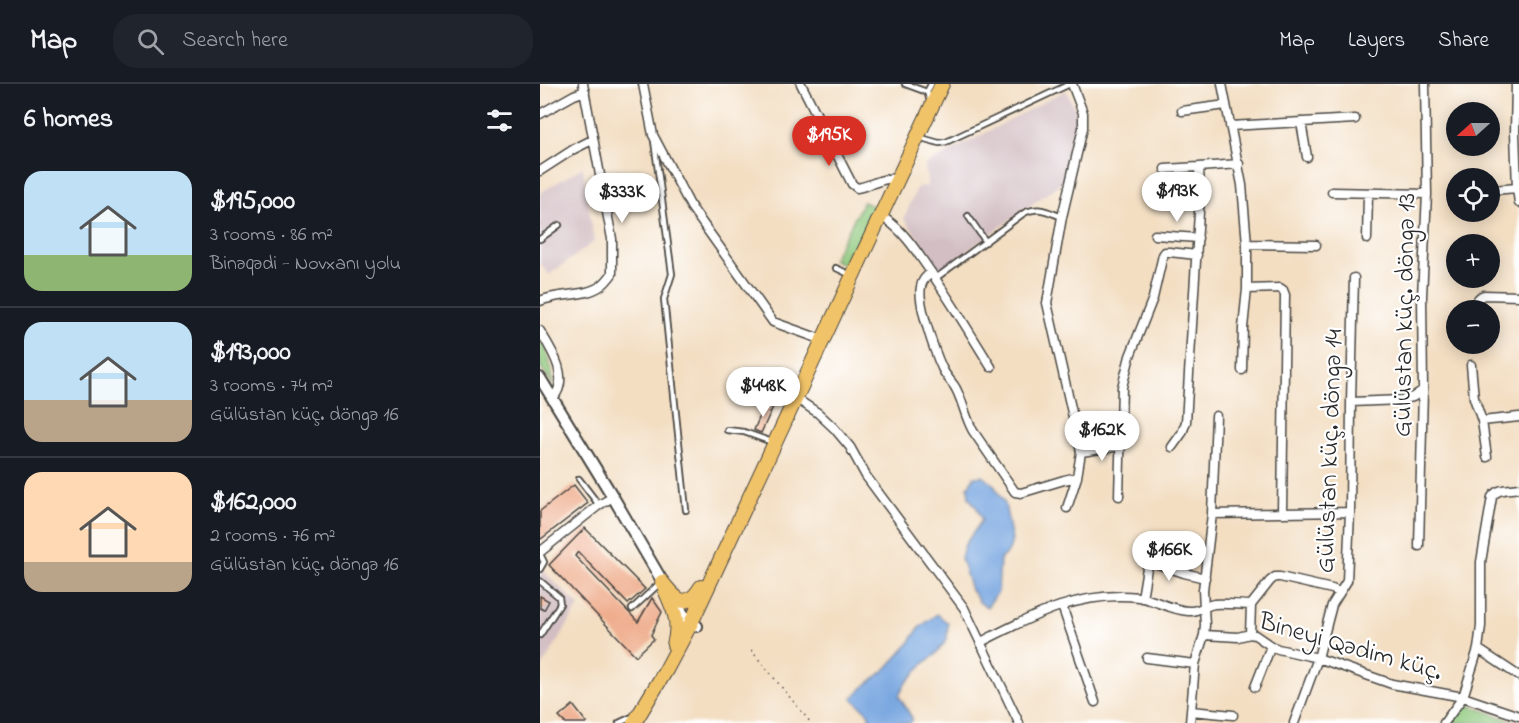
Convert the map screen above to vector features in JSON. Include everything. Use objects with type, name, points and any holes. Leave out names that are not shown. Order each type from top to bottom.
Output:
[{"type":"main road","points":[[640,720],[673,675],[728,544],[942,84]]},
{"type":"main road","points":[[640,720],[666,670],[694,624],[802,403],[951,84]]},
{"type":"main road","points":[[662,582],[676,599],[687,601],[693,598],[728,544]]},
{"type":"main road","points":[[662,582],[675,612],[677,626],[675,643],[666,670]]},
{"type":"street","points":[[643,84],[653,135],[691,207],[772,322],[823,340]]},
{"type":"street","points":[[801,84],[856,188],[885,179],[898,179]]},
{"type":"street","points":[[1067,508],[1077,477],[1081,452],[1047,303],[1062,217],[1083,128],[1083,113],[1071,84]]},
{"type":"street","points":[[1222,84],[1239,164],[1247,244],[1242,370]]},
{"type":"street","name":"Gülüstan küç. döngə 13","points":[[1419,546],[1423,390],[1422,296],[1427,194],[1425,84]]},
{"type":"street","points":[[1516,84],[1519,203]]},
{"type":"street","points":[[540,114],[584,88],[612,239],[612,274],[603,285],[590,291],[549,297],[540,301]]},
{"type":"street","points":[[1182,111],[1226,105]]},
{"type":"street","points":[[1230,126],[1355,119]]},
{"type":"street","points":[[1301,122],[1307,157]]},
{"type":"street","points":[[540,171],[592,140]]},
{"type":"street","points":[[1165,169],[1239,164]]},
{"type":"street","points":[[1172,447],[1182,433],[1186,422],[1198,238],[1199,167]]},
{"type":"street","points":[[1500,189],[1517,188]]},
{"type":"street","points":[[1332,192],[1427,194]]},
{"type":"street","points":[[1367,239],[1368,194]]},
{"type":"street","points":[[887,220],[906,237],[933,275],[991,367]]},
{"type":"street","points":[[1155,235],[1198,238]]},
{"type":"street","points":[[1247,244],[1316,245]]},
{"type":"street","points":[[1119,496],[1122,387],[1130,356],[1153,298],[1163,255],[1169,252],[1197,255]]},
{"type":"street","points":[[933,275],[923,279],[920,289],[921,303],[938,359],[955,387],[973,431],[1016,492],[1021,493],[1077,477]]},
{"type":"street","name":"Gülüstan küç. döngə 14","points":[[1294,723],[1318,658],[1332,605],[1347,581],[1354,278]]},
{"type":"street","points":[[1247,289],[1280,288],[1285,295],[1282,512]]},
{"type":"street","points":[[1476,300],[1484,295],[1519,296]]},
{"type":"street","points":[[540,331],[553,353],[559,371],[560,388],[553,398]]},
{"type":"street","points":[[1471,365],[1474,398],[1482,421],[1487,457]]},
{"type":"street","points":[[540,378],[682,614],[694,624]]},
{"type":"street","points":[[1351,402],[1402,400],[1413,397],[1423,390]]},
{"type":"street","points":[[802,403],[819,413],[850,447],[872,483],[964,608],[1019,723]]},
{"type":"street","points":[[1190,723],[1195,664],[1204,635],[1203,590],[1212,514],[1216,416]]},
{"type":"street","points":[[1482,421],[1519,417]]},
{"type":"street","points":[[1081,452],[1121,446]]},
{"type":"street","points":[[1444,723],[1463,697],[1478,649],[1481,626],[1480,562],[1492,497],[1499,491],[1519,488]]},
{"type":"street","points":[[540,553],[599,505],[613,497]]},
{"type":"street","points":[[1212,514],[1350,512]]},
{"type":"street","points":[[1142,598],[1149,564],[1155,563],[1205,578]]},
{"type":"street","points":[[1250,634],[1251,605],[1270,580],[1275,577],[1340,592]]},
{"type":"street","points":[[981,642],[1023,620],[1062,606],[1101,596],[1142,598],[1187,611],[1197,611],[1204,606],[1220,604],[1251,605]]},
{"type":"street","points":[[1062,606],[1095,702]]},
{"type":"street","name":"Bineyi Qədim küç.","points":[[1204,635],[1238,637],[1256,635],[1271,646],[1318,658],[1392,684],[1463,697],[1519,716]]},
{"type":"street","points":[[1255,687],[1271,646]]},
{"type":"street","points":[[1478,649],[1519,676]]},
{"type":"street","points":[[1147,658],[1195,664]]},
{"type":"street","points":[[1191,711],[1233,715]]},
{"type":"lane","points":[[904,84],[927,92]]},
{"type":"lane","points":[[931,84],[927,92],[932,107]]},
{"type":"lane","points":[[925,140],[946,142],[1071,84]]},
{"type":"lane","points":[[653,135],[672,274],[664,299],[686,510]]},
{"type":"lane","points":[[933,275],[986,242],[1024,213],[1042,209],[1062,217]]},
{"type":"lane","points":[[968,216],[986,242]]},
{"type":"lane","points":[[540,239],[559,225]]},
{"type":"lane","points":[[836,268],[854,276]]},
{"type":"lane","points":[[727,430],[744,432],[775,443]]},
{"type":"lane","points":[[579,479],[599,505]]},
{"type":"lane","points":[[540,553],[544,562],[540,569]]},
{"type":"lane","points":[[540,581],[559,597],[560,604],[540,635]]},
{"type":"lane","points":[[633,609],[662,582]]},
{"type":"lane","points":[[620,723],[640,720]]},
{"type":"path","points":[[751,650],[811,723]]},
{"type":"shaded area","points":[[1066,90],[1078,115],[1067,179],[941,270],[904,219],[917,187],[928,186],[925,165]]},
{"type":"shaded area","points":[[583,167],[594,242],[549,275],[540,263],[540,193]]},
{"type":"shaded area","points":[[540,568],[579,606],[540,670]]},
{"type":"green space","points":[[863,202],[876,207],[846,267],[833,259]]},
{"type":"green space","points":[[540,338],[548,355],[554,386],[540,366]]},
{"type":"green space","points":[[1466,704],[1517,723],[1449,723]]},
{"type":"water","points":[[983,476],[994,485],[1005,504],[1012,540],[1009,551],[1000,559],[998,592],[987,607],[980,603],[971,590],[961,558],[964,546],[982,520],[977,508],[969,498],[968,487],[974,477]]},
{"type":"water","points":[[937,614],[948,623],[947,640],[905,684],[899,696],[912,718],[911,723],[869,723],[869,714],[852,698],[888,667],[907,646],[919,628]]},
{"type":"building","points":[[765,404],[773,407],[761,433],[754,430]]},
{"type":"building","points":[[574,485],[588,503],[541,539],[540,511]]},
{"type":"building","points":[[585,528],[645,589],[628,604],[578,552],[575,556],[638,622],[652,598],[662,612],[651,635],[654,639],[636,656],[549,565]]},
{"type":"building","points":[[540,596],[549,601],[544,610],[540,608]]},
{"type":"building","points":[[573,705],[587,723],[565,723],[559,717]]}]
